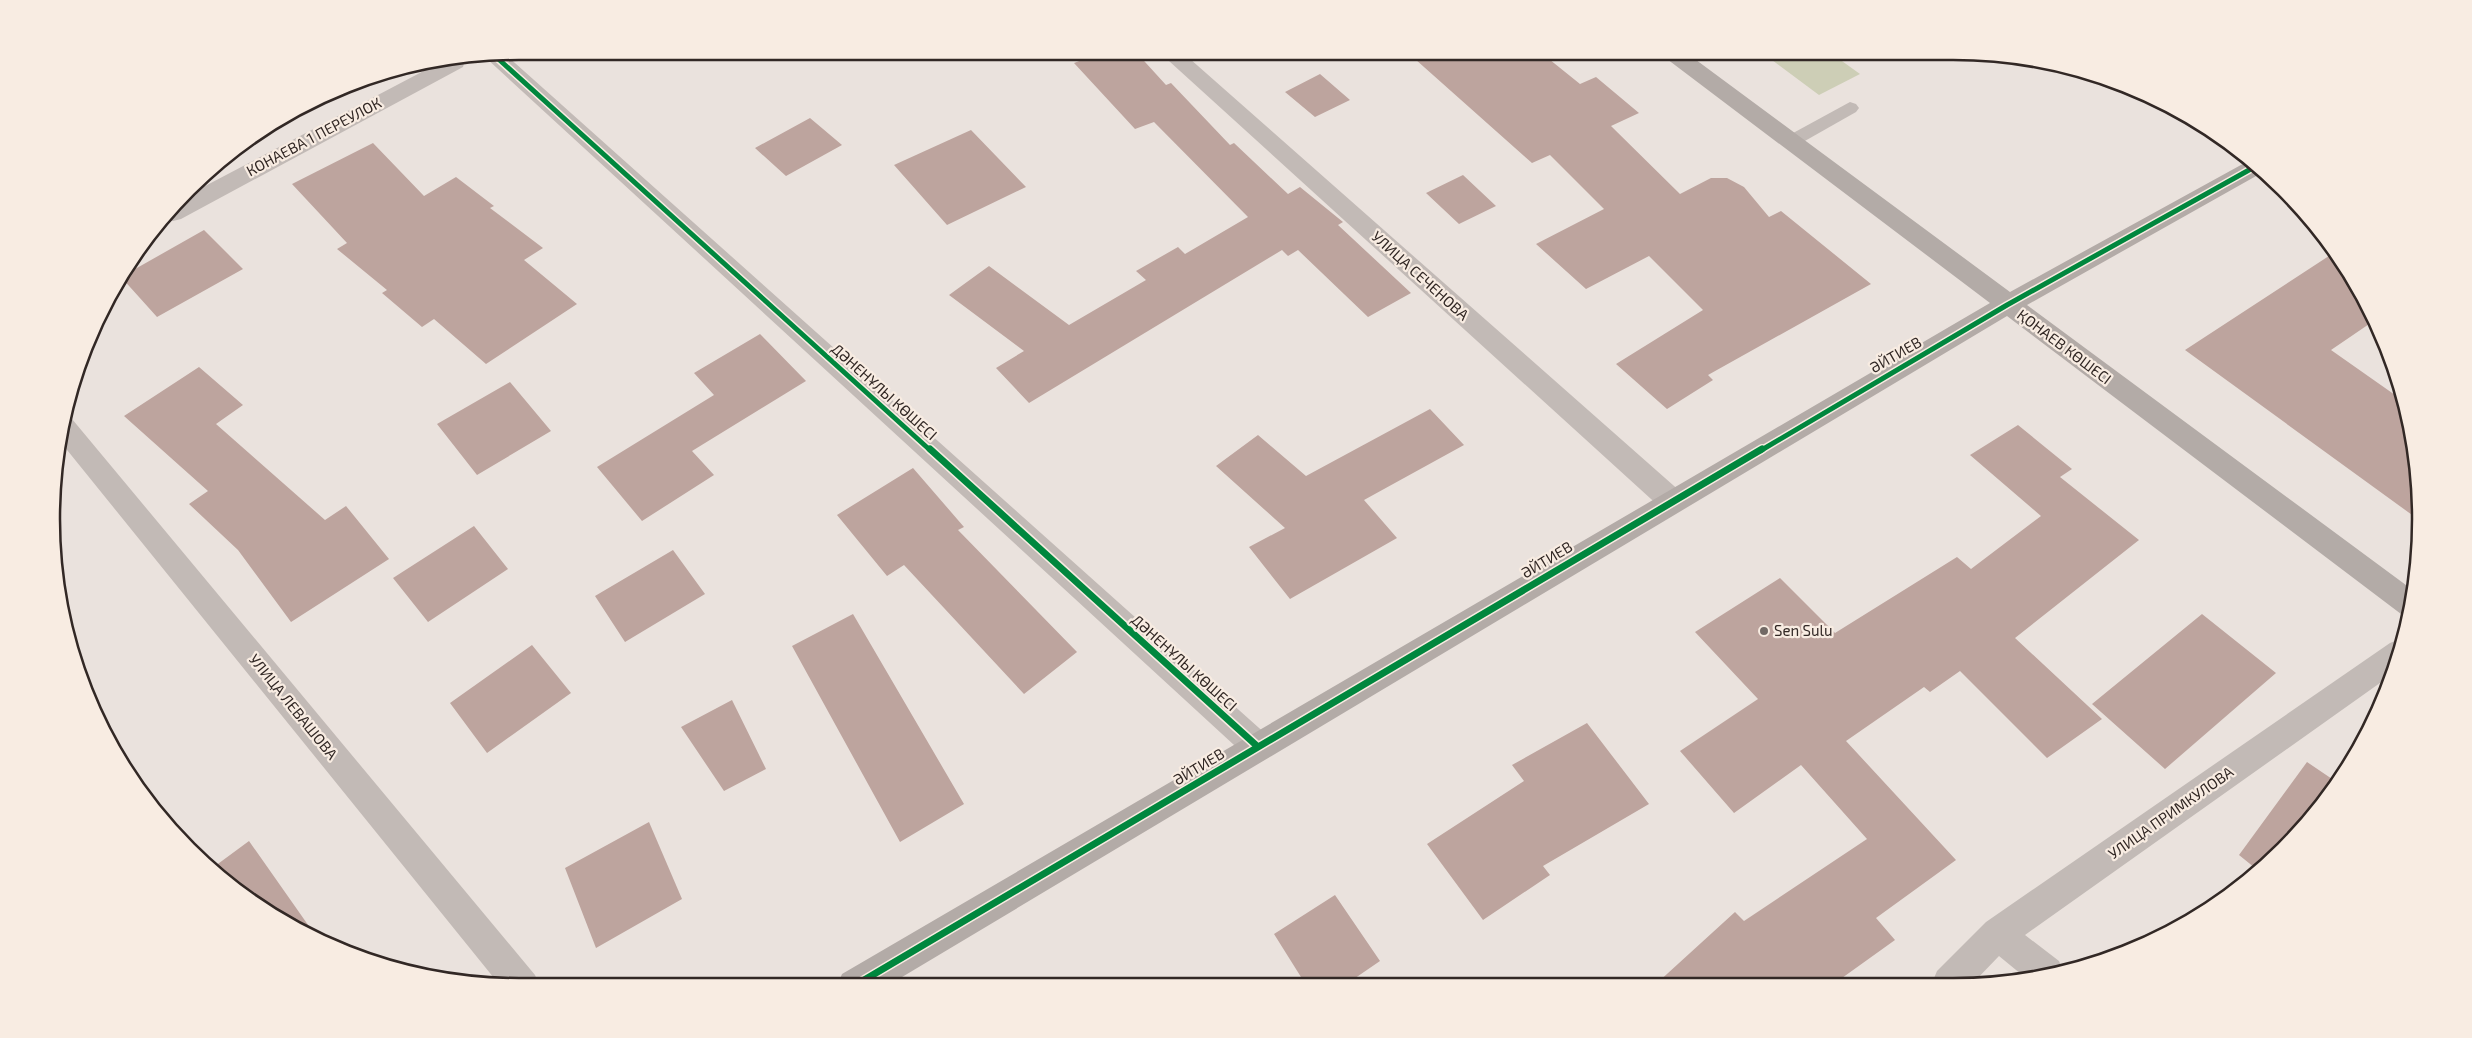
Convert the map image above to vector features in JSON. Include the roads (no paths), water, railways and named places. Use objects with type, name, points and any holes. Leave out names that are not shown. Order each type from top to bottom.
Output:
[{"type":"street","name":"УЛИЦА СЕЧЕНОВА","points":[[1178,60],[1672,501]]},
{"type":"street","name":"ҚОНАЕВ КӨШЕСІ","points":[[1682,60],[2007,305],[2404,600]]},
{"type":"street","name":"ДӘНЕНҰЛЫ КӨШЕСІ","points":[[500,61],[1257,746]]},
{"type":"street","name":"КОНАЕВА 1 ПЕРЕУЛОК","points":[[180,209],[449,66]]},
{"type":"street","name":"ӘЙТИЕВ","points":[[867,978],[1257,746],[2007,305],[2250,169]]},
{"type":"street","name":"УЛИЦА ЛЕВАШОВА","points":[[68,433],[515,978]]},
{"type":"street","name":"УЛИЦА ПРИМКУЛОВА","points":[[1954,978],[1998,934],[2390,659]]},
{"type":"street","points":[[1998,934],[2042,969]]},
{"type":"lane","points":[[1790,142],[1850,108]]},
{"type":"place","name":"Sen Sulu","points":[[1764,631]]}]
